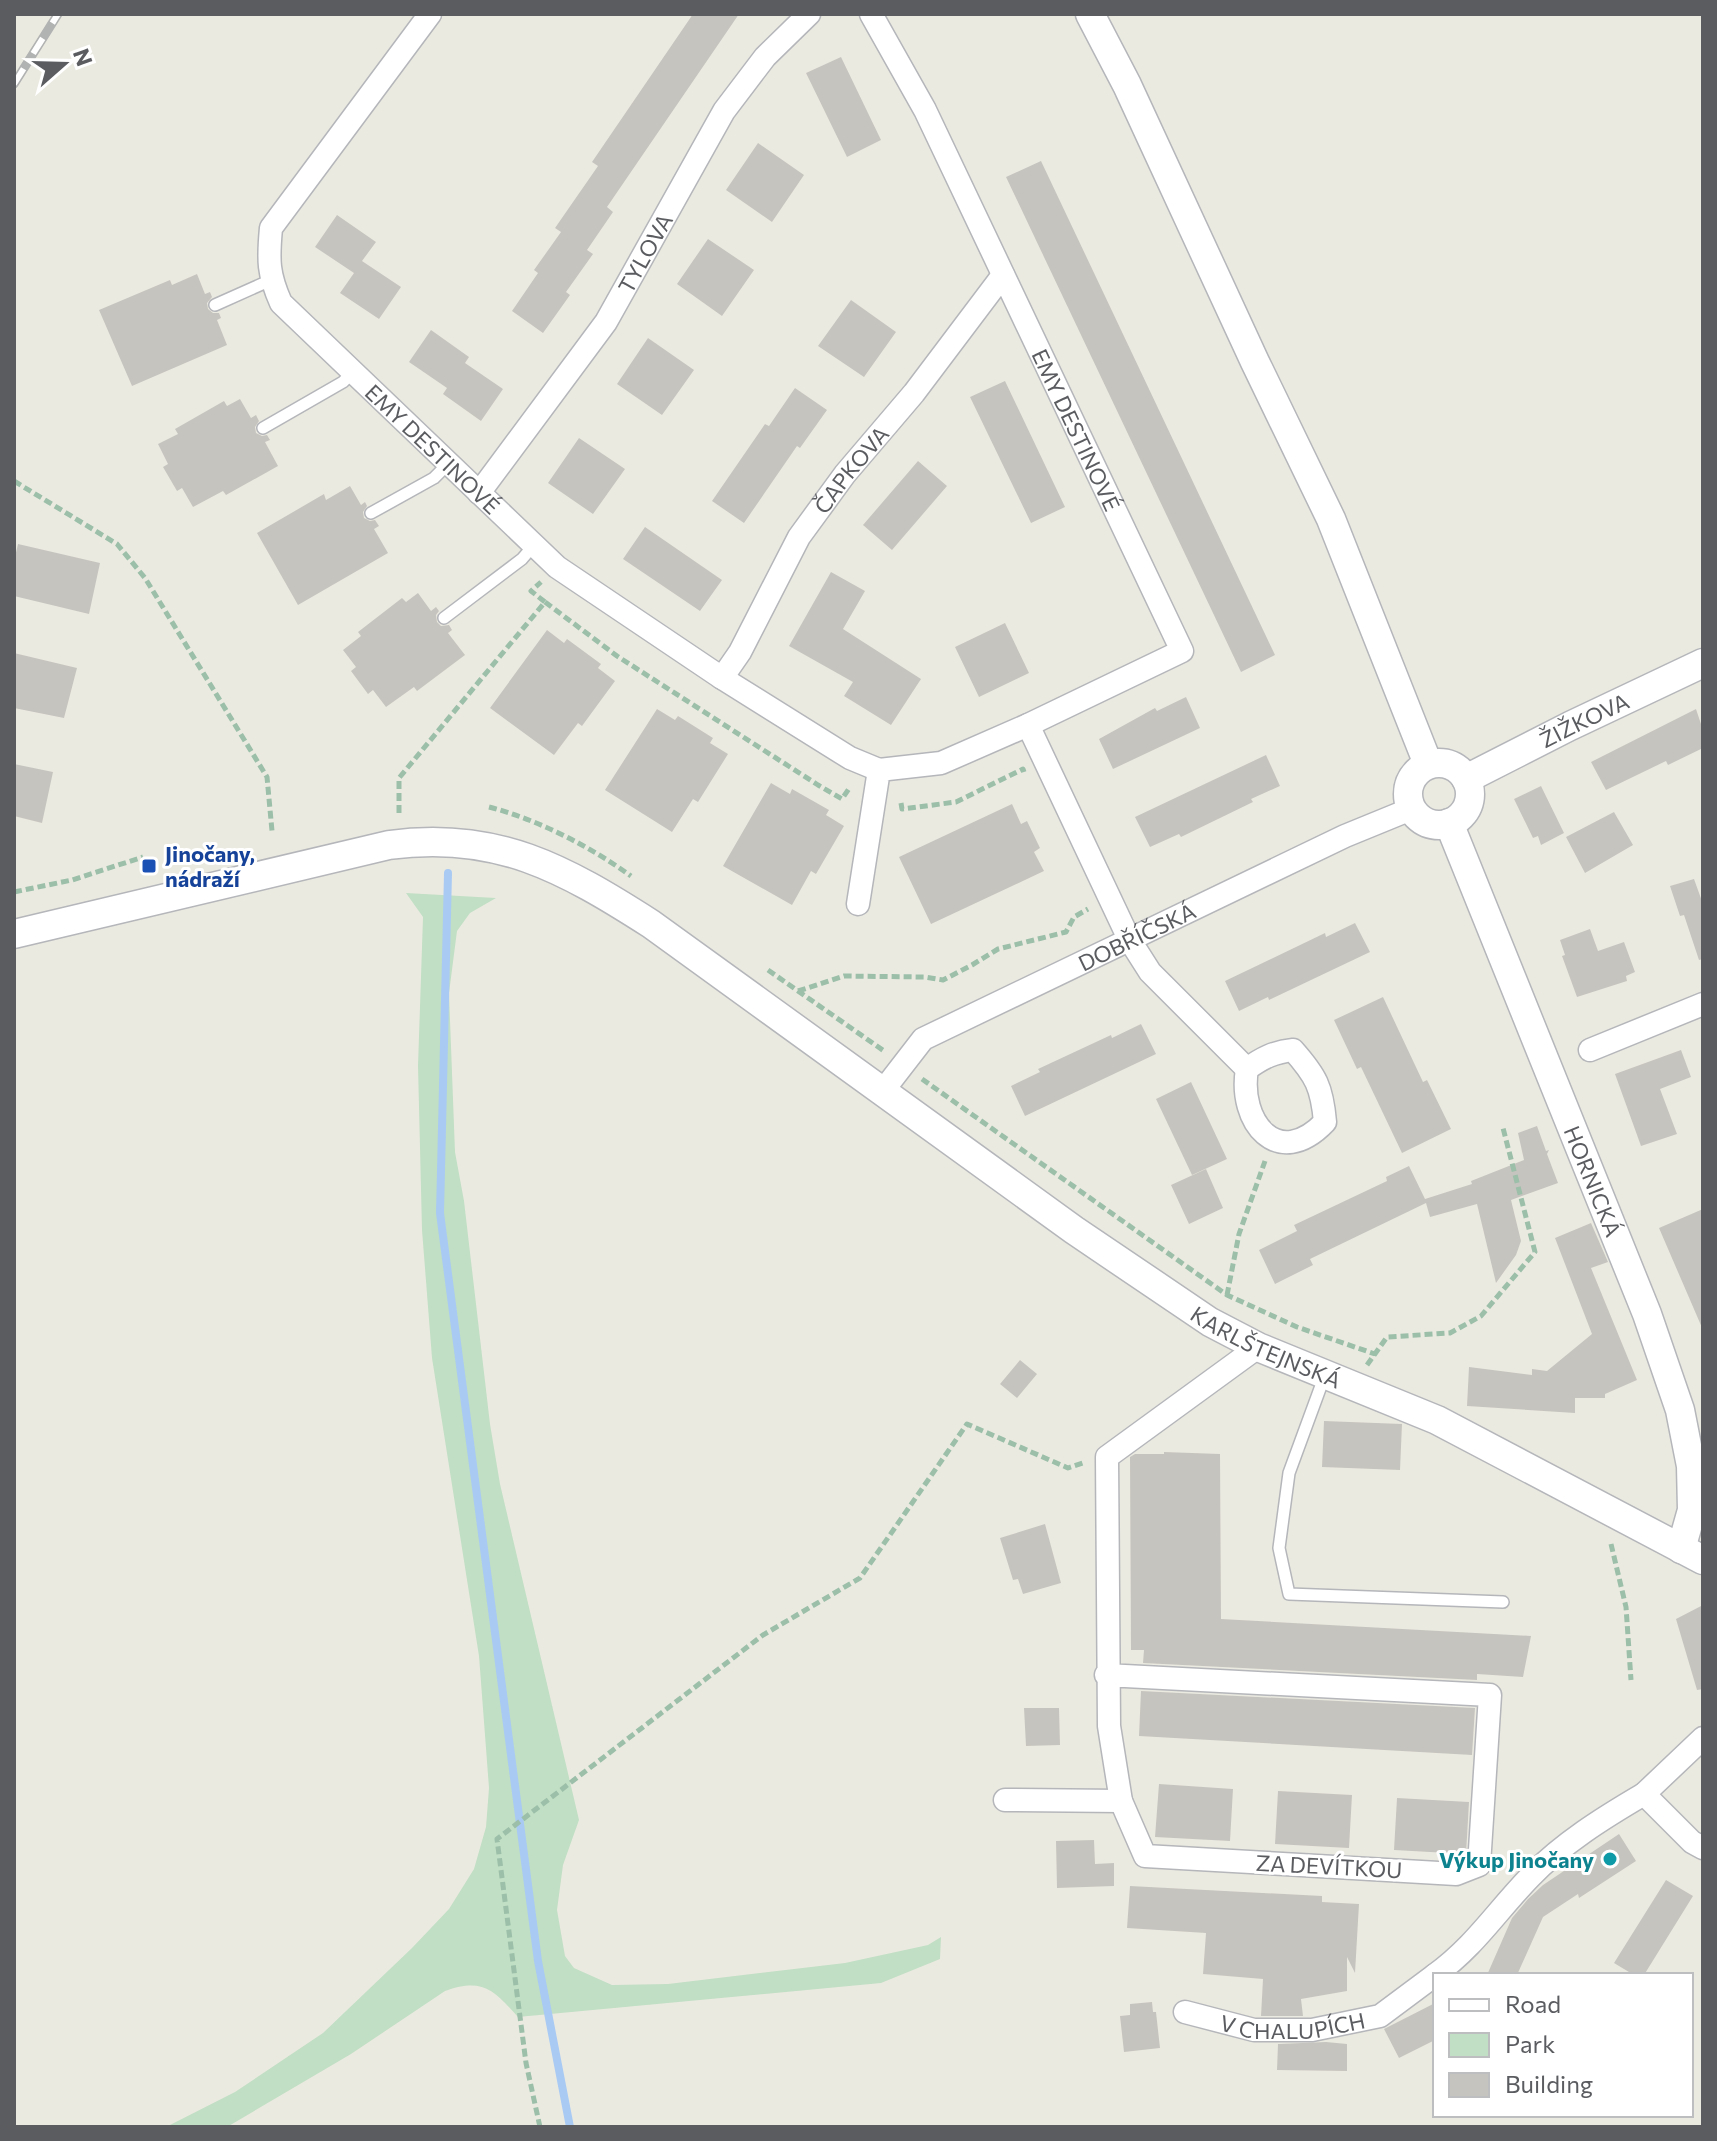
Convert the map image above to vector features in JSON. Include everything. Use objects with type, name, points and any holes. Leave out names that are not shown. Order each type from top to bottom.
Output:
[{"type":"street","points":[[271,280],[268,262],[271,228],[430,14]]},
{"type":"street","name":"TYLOVA","points":[[479,493],[606,322],[724,111],[765,57],[809,14]]},
{"type":"street","name":"EMY DESTINOVÉ","points":[[271,280],[281,303],[557,567],[722,678],[850,758],[879,770],[941,763],[1028,725],[1182,651],[925,110],[871,14]]},
{"type":"street","points":[[1090,14],[1127,85],[1331,519],[1428,764]]},
{"type":"street","name":"ČAPKOVA","points":[[722,678],[740,652],[799,537],[845,474],[914,393],[1003,275]]},
{"type":"street","name":"ŽIŽKOVA","points":[[1466,779],[1703,663]]},
{"type":"street","points":[[1028,725],[1129,939],[1150,972],[1247,1069],[1245,1098],[1260,1129],[1272,1141],[1299,1141],[1313,1134],[1325,1122],[1323,1094],[1309,1068],[1293,1050],[1275,1052],[1247,1069]]},
{"type":"street","points":[[1428,764],[1450,764],[1466,779],[1470,800],[1458,818],[1449,823],[1427,823],[1411,809],[1407,798],[1408,788],[1418,769],[1428,764]]},
{"type":"street","points":[[858,904],[879,770]]},
{"type":"street","name":"DOBŘÍČSKÁ","points":[[882,1092],[923,1039],[1345,836],[1411,809]]},
{"type":"street","name":"HORNICKÁ","points":[[1449,823],[1665,1364],[1680,1410],[1691,1466],[1692,1554]]},
{"type":"street","name":"KARLŠTEJNSKÁ","points":[[14,934],[417,841],[512,851],[545,863],[590,885],[651,924],[1074,1230],[1210,1322],[1258,1347],[1437,1420],[1692,1554]]},
{"type":"street","points":[[1590,1050],[1703,1004]]},
{"type":"street","points":[[1107,1457],[1258,1347]]},
{"type":"street","name":"ZA DEVÍTKOU","points":[[1106,1675],[1490,1695],[1479,1865],[1456,1874],[1145,1856],[1121,1801],[1109,1726],[1106,1675],[1107,1457]]},
{"type":"street","name":"V CHALUPÍCH","points":[[1438,1973],[1462,1955],[1531,1876],[1572,1840],[1644,1794],[1703,1738]]},
{"type":"street","points":[[1644,1794],[1692,1842],[1703,1848]]},
{"type":"street","points":[[1005,1800],[1121,1801]]},
{"type":"street","name":"V CHALUPÍCH","points":[[1185,2012],[1254,2030],[1312,2030],[1380,2016],[1433,1976]]},
{"type":"lane","points":[[215,305],[271,280]]},
{"type":"lane","points":[[263,428],[343,382],[353,372]]},
{"type":"lane","points":[[371,513],[434,478],[448,464]]},
{"type":"lane","points":[[444,618],[522,559],[534,545]]},
{"type":"lane","points":[[1325,1374],[1289,1473],[1279,1548],[1289,1594],[1503,1602]]},
{"type":"path","points":[[14,481],[117,544],[145,578],[267,777],[272,831]]},
{"type":"path","points":[[557,567],[531,591],[617,656],[842,799],[854,781]]},
{"type":"path","points":[[399,813],[399,778],[545,602]]},
{"type":"path","points":[[901,799],[902,809],[956,802],[1023,769],[1029,783]]},
{"type":"path","points":[[14,892],[72,880],[143,857]]},
{"type":"path","points":[[1081,895],[1088,909]]},
{"type":"path","points":[[798,991],[844,976],[943,980],[998,949],[1066,932],[1074,917],[1110,897]]},
{"type":"path","points":[[915,1074],[1227,1295],[1297,1327],[1375,1354]]},
{"type":"path","points":[[1353,1385],[1387,1337],[1450,1333],[1481,1316],[1535,1252],[1503,1128]]},
{"type":"path","points":[[1227,1295],[1239,1234],[1272,1141]]},
{"type":"path","points":[[540,2127],[526,2063],[497,1839],[763,1635],[860,1578],[967,1424],[1068,1468],[1107,1457]]},
{"type":"path","points":[[1595,1502],[1615,1554],[1621,1581],[1631,1680]]},
{"type":"green space","points":[[406,893],[496,898],[470,913],[457,931],[449,993],[455,1152],[500,1484],[579,1820],[563,1865],[557,1910],[565,1956],[574,1968],[612,1985],[668,1984],[845,1963],[928,1945],[941,1937],[940,1959],[881,1983],[518,2017],[486,1989],[478,1986],[458,1987],[445,1991],[351,2054],[227,2127],[166,2127],[235,2092],[323,2033],[449,1909],[474,1869],[486,1827],[489,1788],[479,1656],[432,1358],[422,1230],[418,1066],[423,917]]},
{"type":"building","points":[[693,14],[739,14],[607,207],[613,212],[587,250],[593,254],[566,292],[570,295],[543,333],[512,311],[538,273],[534,270],[561,232],[555,228],[598,166],[592,162]]},
{"type":"building","points":[[841,57],[881,140],[847,157],[806,73]]},
{"type":"building","points":[[758,143],[804,175],[772,222],[726,190]]},
{"type":"building","points":[[1041,161],[1275,655],[1241,672],[1006,177]]},
{"type":"building","points":[[337,215],[376,242],[362,261],[401,287],[379,319],[340,293],[354,273],[315,247]]},
{"type":"building","points":[[708,239],[754,270],[722,316],[677,284]]},
{"type":"building","points":[[197,274],[205,294],[210,292],[212,297],[207,303],[208,309],[219,313],[221,318],[217,320],[227,345],[132,386],[99,310],[170,280],[172,285]]},
{"type":"building","points":[[851,300],[896,332],[864,377],[818,346]]},
{"type":"building","points":[[431,330],[469,357],[465,363],[503,389],[481,421],[443,394],[447,388],[409,362]]},
{"type":"building","points":[[648,338],[694,370],[662,415],[617,384]]},
{"type":"building","points":[[1005,381],[1065,507],[1031,523],[970,397]]},
{"type":"building","points":[[795,388],[827,410],[800,448],[797,446],[744,523],[712,501],[765,424],[769,426]]},
{"type":"building","points":[[240,399],[251,418],[256,415],[259,421],[255,427],[256,433],[267,435],[270,440],[265,442],[278,466],[226,495],[223,491],[193,507],[182,488],[177,491],[163,467],[168,464],[158,444],[178,434],[175,429],[224,401],[227,406]]},
{"type":"building","points":[[579,438],[625,469],[593,514],[548,483]]},
{"type":"building","points":[[918,461],[947,486],[892,550],[863,525]]},
{"type":"building","points":[[350,486],[361,505],[365,502],[367,506],[363,512],[364,518],[375,520],[379,526],[374,529],[388,553],[298,605],[257,533],[324,494],[326,500]]},
{"type":"building","points":[[645,527],[722,580],[700,611],[623,559]]},
{"type":"building","points":[[18,544],[100,563],[89,614],[14,596],[14,561]]},
{"type":"building","points":[[831,572],[865,591],[843,629],[921,679],[891,725],[844,696],[853,682],[789,646]]},
{"type":"building","points":[[418,593],[431,611],[436,607],[439,611],[437,622],[441,626],[449,625],[452,630],[448,633],[465,655],[417,691],[414,687],[386,707],[373,690],[368,694],[351,671],[356,667],[343,650],[361,636],[358,632],[402,598],[406,602]]},
{"type":"building","points":[[1005,623],[1029,673],[979,697],[955,647]]},
{"type":"building","points":[[547,630],[564,643],[567,639],[601,664],[598,668],[615,681],[582,726],[578,723],[554,755],[490,708]]},
{"type":"building","points":[[14,653],[77,668],[64,718],[14,708]]},
{"type":"building","points":[[1186,697],[1200,728],[1113,769],[1099,739],[1155,708],[1157,711]]},
{"type":"building","points":[[657,709],[675,720],[678,716],[713,738],[710,743],[728,754],[698,802],[693,799],[672,832],[605,790]]},
{"type":"building","points":[[1696,709],[1703,730],[1703,748],[1668,765],[1666,761],[1606,790],[1591,762]]},
{"type":"building","points":[[1266,755],[1280,786],[1181,837],[1179,834],[1150,847],[1135,817]]},
{"type":"building","points":[[14,764],[53,772],[42,823],[14,816]]},
{"type":"building","points":[[771,783],[790,794],[792,789],[829,810],[826,815],[844,826],[816,874],[811,871],[792,905],[723,866]]},
{"type":"building","points":[[1541,786],[1564,833],[1541,845],[1538,836],[1533,838],[1514,799]]},
{"type":"building","points":[[1012,804],[1021,824],[1027,821],[1040,848],[1034,852],[1044,871],[931,924],[899,857]]},
{"type":"building","points":[[1614,812],[1633,845],[1585,873],[1566,837]]},
{"type":"building","points":[[1694,879],[1703,904],[1703,959],[1699,960],[1684,915],[1680,916],[1670,886]]},
{"type":"building","points":[[1355,923],[1370,952],[1239,1011],[1225,981],[1325,933],[1326,937]]},
{"type":"building","points":[[1590,929],[1598,951],[1624,942],[1635,972],[1626,976],[1627,981],[1577,997],[1562,956],[1565,955],[1560,940]]},
{"type":"building","points":[[1383,997],[1423,1082],[1427,1080],[1451,1129],[1402,1153],[1361,1067],[1357,1069],[1334,1020]]},
{"type":"building","points":[[1141,1024],[1156,1054],[1025,1116],[1011,1086],[1040,1072],[1038,1069]]},
{"type":"building","points":[[1681,1050],[1691,1077],[1660,1089],[1677,1134],[1641,1146],[1615,1074]]},
{"type":"building","points":[[1191,1082],[1227,1159],[1192,1175],[1156,1099]]},
{"type":"building","points":[[1537,1126],[1546,1151],[1549,1150],[1547,1154],[1558,1183],[1511,1200],[1521,1241],[1516,1255],[1496,1283],[1477,1204],[1430,1217],[1426,1203],[1310,1259],[1313,1265],[1275,1284],[1259,1250],[1297,1231],[1294,1225],[1387,1181],[1386,1177],[1409,1166],[1425,1199],[1472,1184],[1471,1181],[1524,1160],[1518,1133]]},
{"type":"building","points":[[1206,1169],[1223,1208],[1189,1224],[1171,1185]]},
{"type":"building","points":[[1703,1209],[1703,1330],[1659,1228]]},
{"type":"building","points":[[1591,1223],[1608,1262],[1591,1268],[1637,1380],[1605,1394],[1605,1398],[1575,1398],[1575,1413],[1467,1406],[1469,1367],[1532,1375],[1532,1369],[1547,1371],[1592,1334],[1555,1238]]},
{"type":"building","points":[[1020,1360],[1037,1374],[1017,1398],[1000,1384]]},
{"type":"building","points":[[1324,1421],[1402,1424],[1400,1470],[1322,1467]]},
{"type":"building","points":[[1164,1452],[1220,1454],[1221,1619],[1531,1636],[1523,1677],[1477,1674],[1477,1680],[1143,1663],[1144,1650],[1131,1650],[1130,1457]]},
{"type":"building","points":[[1045,1524],[1061,1583],[1023,1594],[1018,1579],[1013,1580],[1000,1538]]},
{"type":"building","points":[[1703,1605],[1703,1689],[1697,1690],[1676,1619]]},
{"type":"building","points":[[1141,1691],[1475,1708],[1472,1755],[1139,1736]]},
{"type":"building","points":[[1024,1708],[1059,1708],[1060,1745],[1026,1746]]},
{"type":"building","points":[[1159,1784],[1233,1789],[1230,1841],[1155,1837]]},
{"type":"building","points":[[1278,1791],[1352,1795],[1349,1848],[1275,1844]]},
{"type":"building","points":[[1397,1798],[1469,1802],[1466,1854],[1394,1850]]},
{"type":"building","points":[[1619,1834],[1636,1861],[1543,1917],[1518,1973],[1488,1973],[1512,1918],[1543,1885]]},
{"type":"building","points":[[1094,1840],[1095,1864],[1114,1863],[1114,1886],[1057,1888],[1056,1841]]},
{"type":"building","points":[[1666,1880],[1693,1896],[1645,1973],[1631,1973],[1614,1963]]},
{"type":"building","points":[[1130,1886],[1322,1896],[1322,1902],[1359,1904],[1355,1973],[1347,1957],[1347,1991],[1301,1999],[1303,2016],[1261,2016],[1263,1979],[1203,1974],[1206,1933],[1127,1928]]},
{"type":"building","points":[[1152,2002],[1160,2048],[1124,2052],[1120,2016],[1130,2015],[1130,2004]]},
{"type":"building","points":[[1433,2004],[1433,2041],[1399,2058],[1384,2029]]},
{"type":"building","points":[[1278,2044],[1347,2044],[1347,2071],[1277,2070]]},
{"type":"waterway","points":[[448,873],[440,1213],[538,1961],[570,2127]]},
{"type":"railway","points":[[14,84],[58,14]]},
{"type":"place","name":"Jinočany, nádraží","points":[[149,866]]},
{"type":"place","name":"Výkup Jinočany","points":[[1610,1859]]}]
